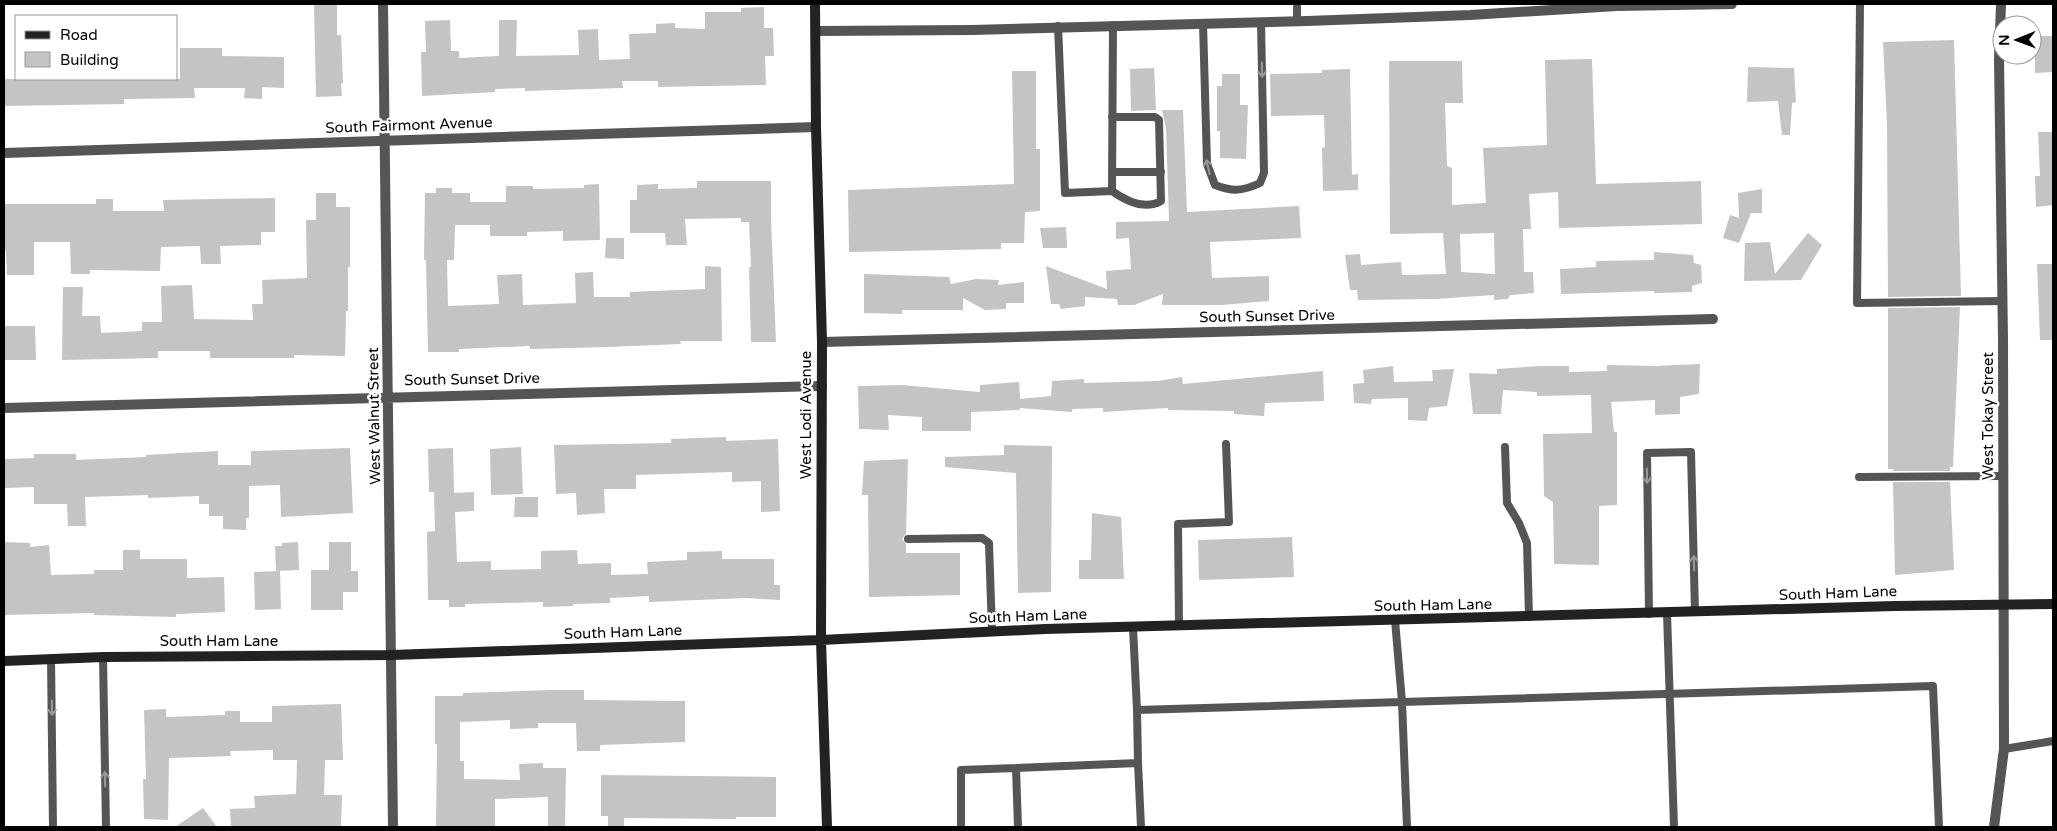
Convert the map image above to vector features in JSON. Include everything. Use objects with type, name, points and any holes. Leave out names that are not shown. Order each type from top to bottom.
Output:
[{"type":"main road","name":"West Lodi Avenue","points":[[815,4],[816,127],[822,342],[821,640],[827,827]]},
{"type":"main road","name":"South Ham Lane","points":[[4,661],[392,655],[1132,627],[1895,606],[2053,604]]},
{"type":"street","name":"West Walnut Street","points":[[383,4],[393,827]]},
{"type":"street","points":[[816,31],[971,30],[1058,26],[1298,21],[1470,15],[1617,6],[1732,4]]},
{"type":"street","name":"West Tokay Street","points":[[1994,827],[2004,749],[1999,59],[2001,4]]},
{"type":"street","name":"South Fairmont Avenue","points":[[4,153],[816,127]]},
{"type":"street","name":"South Sunset Drive","points":[[822,342],[1713,319]]},
{"type":"street","name":"South Sunset Drive","points":[[4,408],[389,396],[822,386]]},
{"type":"lane","points":[[1297,4],[1298,21]]},
{"type":"lane","points":[[1860,4],[1857,303],[2002,301]]},
{"type":"lane","points":[[1204,23],[1207,164],[1215,185],[1226,190],[1246,190],[1260,182],[1264,173],[1260,22]]},
{"type":"lane","points":[[1112,191],[1113,25]]},
{"type":"lane","points":[[1058,26],[1065,193],[1112,191],[1126,201],[1155,204],[1161,201],[1159,120],[1155,117],[1112,118]]},
{"type":"lane","points":[[1112,172],[1160,172]]},
{"type":"lane","points":[[1179,626],[1178,524],[1229,522],[1226,444]]},
{"type":"lane","points":[[1506,448],[1507,503],[1519,523],[1527,543],[1529,617]]},
{"type":"lane","points":[[1649,614],[1647,453],[1691,452],[1695,612]]},
{"type":"lane","points":[[1859,476],[2003,476]]},
{"type":"lane","points":[[908,539],[982,538],[989,543],[992,632]]},
{"type":"lane","points":[[1667,613],[1674,827]]},
{"type":"lane","points":[[1394,620],[1402,702],[1407,827]]},
{"type":"lane","points":[[1132,627],[1141,827]]},
{"type":"lane","points":[[103,658],[106,827]]},
{"type":"lane","points":[[51,659],[53,827]]},
{"type":"lane","points":[[1136,710],[1933,686],[1939,827]]},
{"type":"lane","points":[[2004,749],[2053,741]]},
{"type":"lane","points":[[961,827],[961,770],[1138,763]]},
{"type":"lane","points":[[1016,768],[1018,827]]},
{"type":"building","points":[[314,4],[337,4],[337,35],[341,35],[342,96],[316,97]]},
{"type":"building","points":[[764,7],[764,28],[773,28],[774,56],[765,56],[766,85],[658,87],[658,81],[622,81],[623,88],[525,91],[525,88],[495,89],[495,92],[422,96],[421,52],[426,52],[425,21],[450,20],[451,51],[459,51],[459,58],[499,56],[499,20],[517,20],[516,56],[579,55],[578,30],[598,29],[599,60],[630,59],[629,34],[656,33],[656,24],[675,23],[675,28],[705,29],[705,12],[741,12],[741,8]]},
{"type":"building","points":[[2042,36],[2053,36],[2053,72],[2035,73],[2035,65],[2042,65]]},
{"type":"building","points":[[1954,40],[1961,296],[1888,297],[1887,124],[1883,42]]},
{"type":"building","points":[[180,48],[222,48],[222,56],[284,57],[284,88],[262,87],[262,99],[244,98],[245,88],[194,88],[195,98],[124,99],[124,104],[4,106],[4,79],[180,79]]},
{"type":"building","points":[[1592,59],[1596,184],[1701,181],[1702,224],[1559,228],[1558,192],[1529,194],[1531,229],[1523,229],[1524,272],[1533,272],[1534,293],[1510,295],[1508,299],[1494,300],[1494,295],[1435,299],[1358,300],[1357,290],[1350,290],[1345,255],[1360,254],[1361,265],[1401,262],[1402,275],[1446,274],[1443,233],[1390,234],[1389,61],[1462,61],[1463,103],[1445,103],[1447,166],[1452,168],[1452,205],[1486,203],[1483,148],[1547,145],[1545,60]],"holes":[[[1494,233],[1495,274],[1461,272],[1460,234]]]},
{"type":"building","points":[[1748,67],[1794,68],[1796,102],[1792,103],[1790,135],[1782,135],[1778,101],[1747,102]]},
{"type":"building","points":[[1154,68],[1156,110],[1131,111],[1130,69]]},
{"type":"building","points":[[1350,69],[1352,175],[1358,174],[1358,190],[1323,191],[1322,148],[1325,147],[1324,115],[1271,116],[1270,74],[1322,73],[1322,70]]},
{"type":"building","points":[[1012,71],[1036,71],[1036,149],[1040,149],[1040,211],[1025,212],[1024,243],[1001,243],[1001,249],[849,252],[848,190],[1014,184]]},
{"type":"building","points":[[1222,74],[1240,74],[1240,105],[1248,105],[1246,159],[1220,158],[1220,131],[1217,131],[1217,86],[1222,86]]},
{"type":"building","points":[[1162,110],[1183,110],[1187,212],[1299,206],[1301,238],[1210,242],[1212,278],[1269,276],[1269,301],[1221,305],[1162,305],[1163,294],[1134,305],[1118,305],[1117,299],[1085,297],[1085,306],[1061,309],[1059,304],[1051,304],[1046,266],[1107,289],[1106,271],[1131,269],[1129,238],[1116,239],[1116,222],[1169,221],[1166,128]]},
{"type":"building","points":[[2038,132],[2053,132],[2053,205],[2036,207],[2035,176],[2040,176]]},
{"type":"building","points":[[697,181],[771,181],[776,342],[751,342],[749,222],[741,222],[741,218],[685,219],[687,245],[666,245],[665,233],[630,233],[630,200],[637,200],[637,185],[658,184],[658,189],[697,188]]},
{"type":"building","points":[[599,184],[600,240],[563,241],[563,231],[527,232],[527,236],[490,236],[490,225],[455,225],[454,260],[447,260],[448,306],[499,304],[497,275],[522,274],[523,305],[576,303],[575,273],[593,272],[594,297],[630,297],[630,292],[705,289],[705,266],[721,267],[722,341],[680,341],[681,344],[608,347],[530,349],[530,346],[459,349],[459,352],[428,352],[426,260],[424,260],[425,193],[436,193],[436,188],[452,188],[452,193],[470,193],[470,202],[506,202],[506,186],[533,186],[533,189],[584,188],[584,185]]},
{"type":"building","points":[[1762,189],[1762,213],[1751,213],[1739,243],[1723,238],[1730,215],[1739,218],[1738,193]]},
{"type":"building","points":[[316,193],[336,193],[336,207],[350,207],[350,267],[348,267],[345,356],[294,355],[294,358],[210,358],[210,351],[158,351],[158,358],[62,360],[63,287],[83,287],[82,316],[100,316],[101,333],[142,331],[142,322],[162,322],[161,286],[192,285],[194,319],[253,320],[252,304],[263,304],[262,280],[307,278],[306,220],[316,220]]},
{"type":"building","points":[[275,198],[275,232],[261,232],[261,245],[220,246],[221,264],[201,264],[200,246],[161,247],[160,271],[90,270],[90,274],[71,274],[70,242],[34,242],[34,275],[7,275],[6,251],[4,251],[4,204],[96,204],[96,199],[113,199],[113,211],[164,211],[163,200]]},
{"type":"building","points":[[1066,227],[1067,248],[1043,248],[1040,228]]},
{"type":"building","points":[[1808,233],[1822,245],[1801,280],[1744,281],[1745,243],[1770,242],[1775,274]]},
{"type":"building","points":[[606,238],[624,238],[624,259],[605,258]]},
{"type":"building","points":[[1654,252],[1693,255],[1694,263],[1701,265],[1702,283],[1692,286],[1692,292],[1654,293],[1654,291],[1561,294],[1560,269],[1596,267],[1596,261],[1654,260]]},
{"type":"building","points":[[2037,264],[2053,264],[2053,340],[2040,340]]},
{"type":"building","points":[[864,274],[949,277],[951,284],[976,279],[999,280],[998,285],[1024,282],[1024,303],[1006,303],[1006,309],[985,310],[963,298],[963,310],[902,310],[902,314],[864,313]]},
{"type":"building","points":[[1960,307],[1953,467],[1950,467],[1950,471],[1893,471],[1893,469],[1888,469],[1888,308]]},
{"type":"building","points":[[4,326],[35,326],[36,360],[4,360]]},
{"type":"building","points":[[1700,364],[1699,394],[1680,397],[1680,414],[1655,415],[1655,400],[1611,402],[1614,432],[1617,432],[1617,505],[1599,506],[1599,565],[1554,564],[1553,502],[1544,496],[1543,434],[1592,433],[1591,395],[1537,396],[1537,392],[1503,390],[1501,414],[1473,414],[1469,373],[1497,374],[1497,369],[1540,366],[1569,366],[1569,372],[1607,371],[1607,365],[1655,366]]},
{"type":"building","points":[[1393,366],[1394,382],[1433,381],[1432,370],[1454,369],[1447,406],[1429,408],[1427,421],[1408,420],[1408,398],[1372,399],[1371,404],[1354,403],[1353,384],[1364,383],[1363,370]]},
{"type":"building","points":[[1323,371],[1324,401],[1265,403],[1264,416],[1234,414],[1234,411],[1168,410],[1168,408],[1103,412],[1103,408],[1072,409],[1072,412],[1020,408],[1020,410],[971,412],[971,431],[922,431],[922,417],[888,415],[889,430],[859,429],[858,386],[902,385],[980,392],[980,385],[1019,382],[1020,399],[1051,396],[1052,381],[1084,379],[1084,383],[1158,381],[1182,377],[1183,384]]},
{"type":"building","points":[[726,437],[726,441],[778,439],[780,511],[761,512],[761,481],[732,482],[732,472],[636,475],[636,489],[604,489],[605,513],[577,515],[576,493],[556,494],[554,445],[671,443],[671,439]]},
{"type":"building","points":[[1004,445],[1052,446],[1051,592],[1018,593],[1016,473],[945,467],[945,457],[1004,455]]},
{"type":"building","points":[[521,447],[523,494],[491,495],[490,449]]},
{"type":"building","points":[[350,448],[353,513],[281,517],[280,485],[249,486],[249,518],[246,518],[246,530],[223,529],[223,516],[209,516],[209,504],[199,504],[199,496],[148,498],[148,495],[85,497],[86,526],[68,526],[67,504],[34,504],[34,487],[4,488],[4,459],[34,458],[34,454],[76,454],[76,460],[218,451],[218,465],[251,465],[251,451]]},
{"type":"building","points":[[453,448],[454,493],[474,492],[474,511],[455,512],[457,562],[491,561],[491,570],[541,569],[541,551],[577,550],[578,564],[611,563],[611,575],[648,574],[647,562],[687,560],[687,552],[722,551],[722,559],[774,559],[774,585],[780,585],[780,600],[746,598],[649,602],[649,596],[610,598],[610,603],[573,604],[573,606],[543,607],[543,602],[465,604],[465,607],[449,607],[449,600],[428,600],[427,532],[435,531],[434,492],[429,492],[428,449]]},
{"type":"building","points":[[908,459],[906,534],[902,539],[906,544],[906,553],[960,553],[960,595],[869,597],[868,495],[862,495],[864,461]]},
{"type":"building","points":[[1893,482],[1950,482],[1954,570],[1895,575]]},
{"type":"building","points":[[515,497],[538,497],[538,517],[514,517]]},
{"type":"building","points":[[1092,513],[1121,517],[1124,579],[1079,579],[1079,560],[1091,560]]},
{"type":"building","points":[[1292,537],[1294,577],[1199,580],[1198,540]]},
{"type":"building","points":[[4,542],[30,543],[30,547],[49,545],[51,575],[94,574],[94,570],[123,570],[123,550],[140,550],[140,559],[187,559],[187,578],[224,577],[225,612],[176,614],[176,617],[94,615],[94,613],[4,615]]},
{"type":"building","points":[[298,542],[299,570],[276,571],[275,546],[282,546],[282,543]]},
{"type":"building","points":[[329,542],[351,542],[351,571],[358,571],[358,592],[343,592],[343,610],[311,610],[311,570],[329,570]]},
{"type":"building","points":[[280,571],[281,609],[255,610],[254,572]]},
{"type":"building","points":[[584,690],[584,700],[685,701],[685,742],[600,745],[600,751],[577,751],[576,723],[538,723],[538,728],[510,729],[510,720],[460,722],[460,761],[464,761],[464,779],[520,780],[519,764],[543,763],[543,768],[566,768],[565,827],[548,827],[548,797],[495,799],[495,827],[436,827],[437,744],[435,744],[435,696],[463,696],[463,693]]},
{"type":"building","points":[[341,704],[343,760],[325,760],[324,795],[342,795],[341,827],[231,827],[230,809],[255,808],[254,796],[296,794],[297,760],[273,760],[273,750],[230,751],[231,756],[169,758],[168,820],[144,819],[143,779],[146,779],[144,710],[166,709],[166,717],[225,715],[225,711],[240,711],[240,722],[272,722],[272,706]]},
{"type":"building","points":[[601,775],[776,777],[776,817],[736,817],[736,819],[624,818],[624,827],[608,827],[608,816],[601,816]]},
{"type":"building","points":[[203,808],[217,827],[175,827]]}]
